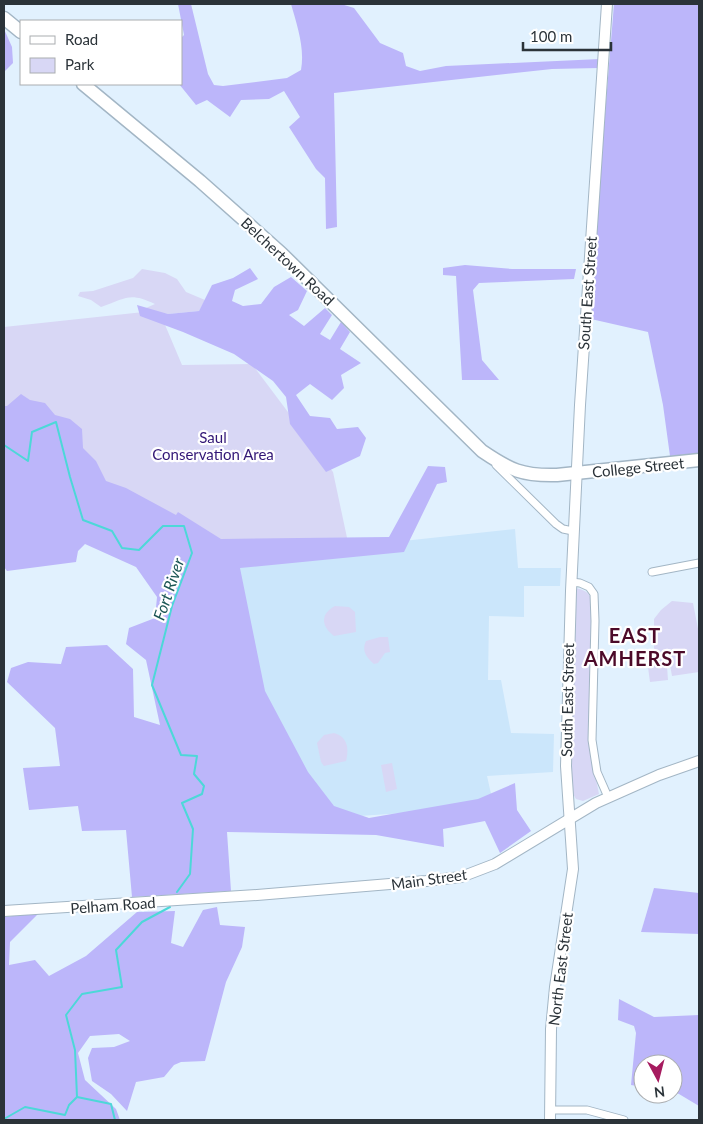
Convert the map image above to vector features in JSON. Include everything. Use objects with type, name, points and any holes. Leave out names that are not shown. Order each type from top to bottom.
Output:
[{"type":"highway","points":[[4,18],[20,31]]},
{"type":"highway","name":"Belchertown Road","points":[[84,85],[213,192],[281,253],[482,450],[506,467],[524,474],[538,476],[576,473]]},
{"type":"highway","name":"College Street","points":[[576,473],[699,460]]},
{"type":"main road","name":"South East Street","points":[[570,818],[566,749],[573,531],[607,4]]},
{"type":"main road","name":"Main Street","points":[[222,898],[461,877],[495,864],[570,818],[608,798],[658,775],[699,761]]},
{"type":"main road","name":"North East Street","points":[[550,1115],[551,1029],[572,869],[570,818]]},
{"type":"main road","name":"Pelham Road","points":[[4,911],[222,898]]},
{"type":"street","name":"Belchertown Road","points":[[482,450],[546,515],[563,529],[573,531]]},
{"type":"street","points":[[652,572],[699,563]]},
{"type":"street","name":"South East Street","points":[[571,582],[589,587],[594,594],[592,740],[597,772],[608,798]]},
{"type":"street","points":[[550,1115],[587,1110],[624,1120]]},
{"type":"shaded area","points":[[178,4],[191,4],[208,74],[214,85],[223,86],[287,78],[301,70],[301,45],[291,4],[341,4],[354,8],[380,43],[403,53],[406,66],[420,71],[446,66],[600,59],[599,68],[552,69],[334,93],[337,227],[326,229],[325,178],[316,169],[289,127],[300,117],[284,91],[269,99],[241,100],[230,117],[207,100],[196,105],[180,85],[182,85],[182,37],[184,35]]},
{"type":"shaded area","points":[[614,4],[699,4],[699,453],[670,456],[663,405],[648,332],[591,319],[595,237]]},
{"type":"shaded area","points":[[4,29],[12,47],[13,63],[4,72]]},
{"type":"shaded area","points":[[465,265],[512,269],[576,269],[574,279],[479,283],[473,290],[482,360],[499,380],[462,380],[456,276],[443,275],[443,268]]},
{"type":"shaded area","points":[[250,268],[258,279],[235,290],[232,301],[243,306],[261,304],[274,287],[291,277],[307,291],[298,310],[289,315],[304,326],[325,308],[332,315],[320,334],[330,340],[341,322],[350,332],[340,349],[361,363],[341,375],[344,388],[332,400],[310,384],[296,395],[310,416],[330,418],[337,429],[358,427],[366,438],[360,456],[326,472],[290,424],[286,397],[273,381],[234,354],[140,316],[137,305],[168,314],[199,311],[212,285],[233,278]]},
{"type":"shaded area","points":[[21,394],[30,400],[45,403],[55,415],[70,419],[82,429],[83,448],[96,461],[106,481],[126,488],[176,515],[178,512],[221,539],[389,537],[428,466],[445,467],[447,482],[437,484],[404,552],[240,568],[265,691],[308,772],[334,806],[369,818],[478,799],[515,783],[517,810],[531,831],[500,853],[485,821],[443,829],[444,847],[376,835],[227,832],[231,891],[132,897],[126,830],[82,831],[78,806],[29,810],[23,768],[60,766],[55,728],[7,682],[11,668],[28,662],[61,664],[66,647],[107,645],[133,669],[134,717],[160,725],[146,660],[126,644],[129,628],[155,618],[157,597],[136,567],[85,544],[78,551],[76,562],[7,571],[4,567],[4,406],[7,406]]},
{"type":"shaded area","points":[[515,529],[518,568],[561,568],[560,586],[524,586],[524,617],[489,616],[488,680],[501,680],[511,733],[554,734],[553,772],[487,776],[494,807],[224,825],[184,572],[403,541]]},
{"type":"shaded area","points":[[654,888],[699,893],[699,934],[641,932]]},
{"type":"shaded area","points":[[217,907],[220,925],[245,927],[242,947],[226,982],[205,1061],[181,1062],[174,1065],[164,1077],[136,1082],[127,1111],[111,1094],[92,1081],[88,1058],[92,1048],[114,1047],[130,1041],[119,1034],[90,1036],[78,1053],[85,1080],[116,1109],[120,1120],[4,1120],[4,917],[39,913],[10,942],[9,965],[35,960],[49,976],[86,956],[137,912],[175,911],[171,943],[183,947],[203,910]]},
{"type":"shaded area","points":[[619,999],[654,1017],[699,1015],[699,1106],[683,1096],[683,1054],[634,1054],[636,1033],[634,1026],[618,1020]]},
{"type":"shaded area","points":[[633,1064],[633,1085],[631,1085]]},
{"type":"green space","name":"Saul Conservation Area","points":[[142,269],[165,273],[177,279],[186,292],[205,300],[199,311],[160,313],[182,365],[252,364],[333,472],[349,547],[245,554],[4,440],[4,327],[153,311],[146,308],[155,304],[139,298],[123,299],[101,307],[91,300],[78,296],[80,292],[93,291],[133,278]]},
{"type":"green space","points":[[576,588],[588,593],[593,604],[593,764],[599,794],[583,801],[576,799],[572,792],[572,708]]},
{"type":"green space","points":[[672,601],[693,603],[699,634],[699,672],[672,676],[670,665],[667,666],[668,680],[650,682],[648,667],[654,666],[654,619]]},
{"type":"green space","points":[[335,606],[349,607],[355,612],[356,632],[334,636],[330,632],[324,620],[330,609]]},
{"type":"green space","points":[[388,637],[390,652],[385,653],[378,663],[374,664],[369,659],[364,648],[366,641]]},
{"type":"green space","points":[[334,733],[345,740],[346,761],[324,766],[321,762],[317,743],[324,735]]},
{"type":"green space","points":[[392,763],[397,789],[386,792],[381,765]]},
{"type":"waterway","name":"Fort River","points":[[4,445],[28,461],[32,432],[56,422],[83,520],[112,531],[122,548],[139,550],[163,526],[184,526],[192,553],[172,606],[152,685],[181,755],[197,756],[194,774],[204,786],[202,794],[182,803],[193,829],[190,874],[177,892]]},
{"type":"waterway","name":"Fort River","points":[[77,1097],[75,1050],[66,1015],[82,994],[122,987],[116,950],[142,922],[170,907]]},
{"type":"waterway","points":[[77,1097],[111,1104],[115,1120]]},
{"type":"waterway","points":[[4,1119],[25,1107],[65,1115],[69,1105],[77,1097]]},
{"type":"district","name":"EAST AMHERST","points":[[635,646]]}]
